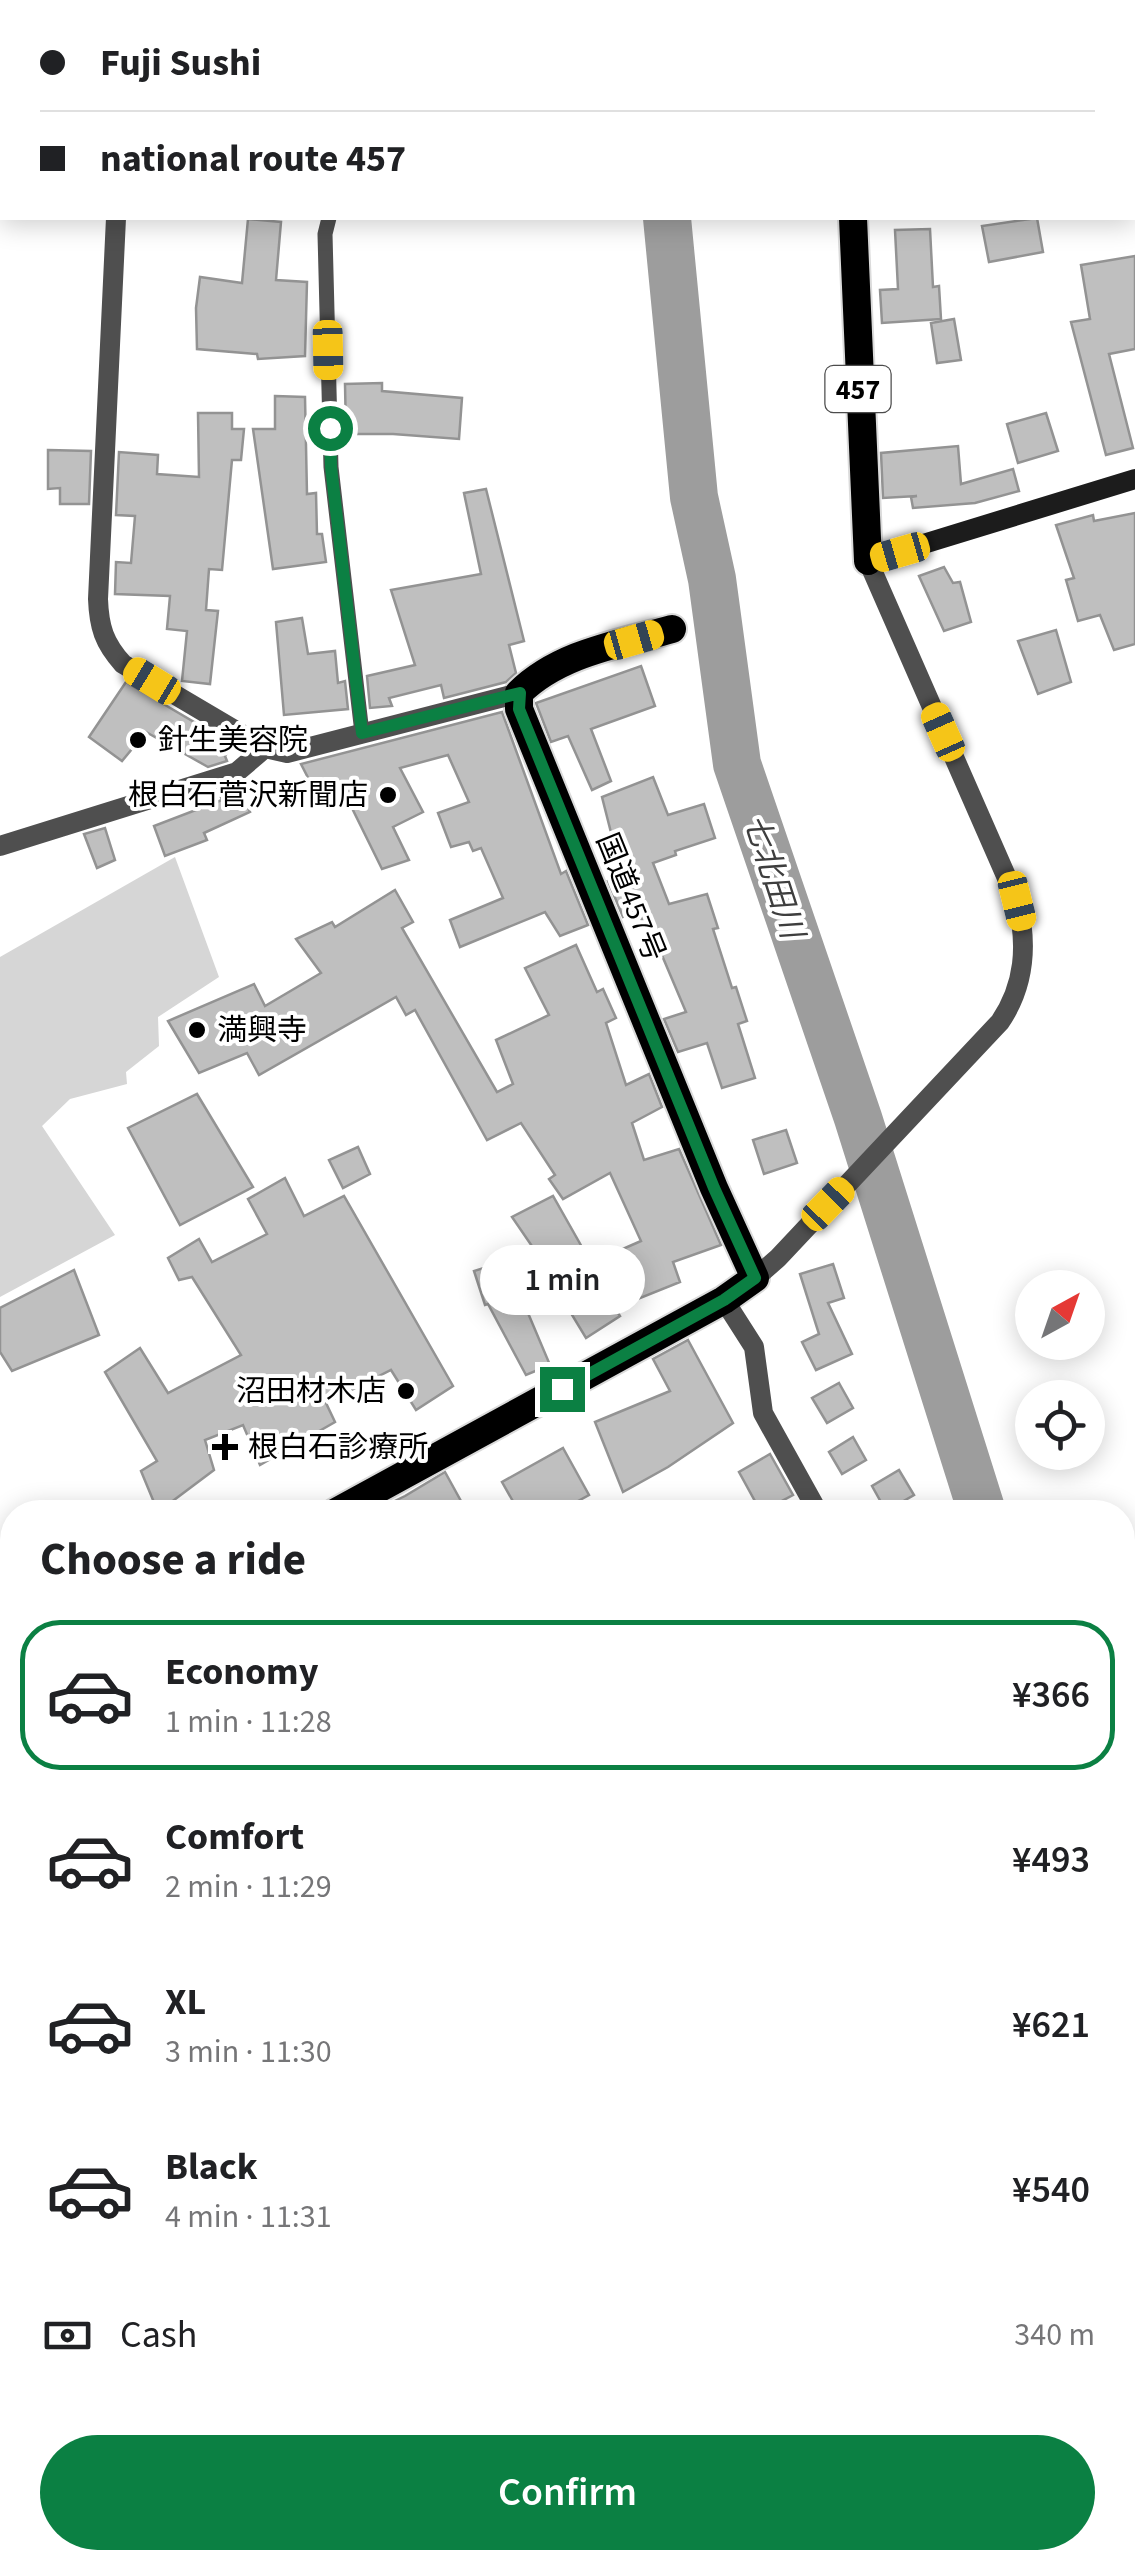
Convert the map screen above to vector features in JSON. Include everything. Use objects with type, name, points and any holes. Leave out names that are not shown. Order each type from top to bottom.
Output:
[{"type":"highway","name":"457","points":[[852,220],[868,561]]},
{"type":"highway","points":[[520,693],[538,674],[566,661],[672,629]]},
{"type":"highway","name":"国道457号","points":[[520,693],[519,709],[714,1188],[755,1278]]},
{"type":"highway","points":[[358,1500],[724,1300],[755,1278]]},
{"type":"main road","points":[[868,561],[1135,480]]},
{"type":"street","points":[[116,220],[99,627],[109,649],[123,664],[265,748],[287,753],[520,693]]},
{"type":"street","points":[[755,1278],[970,1057],[1012,1004],[1024,952],[1017,901],[868,561]]},
{"type":"street","points":[[0,846],[237,772],[265,748]]},
{"type":"street","points":[[724,1300],[754,1347],[763,1413],[811,1500]]},
{"type":"lane","points":[[329,220],[325,234],[331,467],[362,733]]},
{"type":"shaded area","points":[[175,857],[219,977],[158,1017],[159,1046],[126,1072],[127,1084],[70,1099],[42,1126],[115,1235],[0,1297],[0,957]]},
{"type":"building","points":[[248,220],[281,222],[276,280],[307,282],[305,356],[258,359],[257,354],[197,349],[200,277],[242,283]]},
{"type":"building","points":[[1037,220],[1043,252],[989,262],[982,226]]},
{"type":"building","points":[[930,229],[933,287],[939,286],[941,319],[882,323],[880,290],[898,289],[895,230]]},
{"type":"building","points":[[1135,256],[1135,349],[1109,354],[1133,448],[1106,455],[1071,322],[1090,319],[1081,265]]},
{"type":"building","points":[[954,319],[961,360],[937,363],[931,323]]},
{"type":"building","points":[[382,383],[382,391],[462,398],[459,439],[346,434],[345,384]]},
{"type":"building","points":[[275,396],[305,397],[307,494],[316,493],[317,534],[322,534],[326,562],[273,569],[253,429],[275,429]]},
{"type":"building","points":[[198,413],[232,413],[232,429],[244,429],[241,460],[232,460],[222,570],[209,569],[206,610],[218,611],[210,684],[182,681],[187,631],[167,629],[170,596],[115,594],[116,562],[131,563],[135,516],[116,515],[119,452],[158,455],[157,474],[199,477]]},
{"type":"building","points":[[1046,413],[1058,451],[1018,463],[1007,424]]},
{"type":"building","points":[[958,446],[961,484],[1013,469],[1019,491],[975,503],[913,508],[911,497],[917,496],[883,498],[881,453]]},
{"type":"building","points":[[48,450],[91,451],[89,504],[60,504],[60,488],[48,489]]},
{"type":"building","points":[[486,489],[524,641],[509,645],[516,673],[506,682],[444,698],[441,685],[389,698],[392,706],[370,708],[367,676],[415,665],[391,590],[481,574],[464,493]]},
{"type":"building","points":[[1135,513],[1135,644],[1114,650],[1100,615],[1078,621],[1066,580],[1074,578],[1056,525],[1093,515],[1094,521]]},
{"type":"building","points":[[944,567],[953,583],[960,582],[971,622],[944,631],[919,576]]},
{"type":"building","points":[[302,618],[308,654],[335,651],[338,683],[345,681],[348,709],[284,715],[276,622]]},
{"type":"building","points":[[1056,630],[1071,682],[1038,694],[1018,641]]},
{"type":"building","points":[[641,666],[655,706],[591,729],[611,781],[592,790],[568,736],[551,742],[536,703]]},
{"type":"building","points":[[126,682],[233,745],[225,756],[227,761],[208,767],[146,732],[122,761],[89,737]]},
{"type":"building","points":[[502,712],[561,874],[566,871],[588,925],[560,936],[545,912],[460,947],[450,920],[503,898],[481,848],[473,851],[469,842],[451,847],[438,813],[469,802],[448,755],[400,768],[423,812],[393,827],[409,860],[382,869],[345,794],[319,799],[301,764]]},
{"type":"building","points":[[653,777],[668,815],[704,804],[715,838],[653,863],[669,904],[707,894],[718,928],[713,929],[747,1021],[738,1024],[755,1078],[722,1088],[707,1043],[678,1052],[664,1019],[686,1012],[658,946],[651,949],[639,911],[623,917],[608,881],[622,876],[602,797]]},
{"type":"building","points":[[238,786],[250,812],[204,833],[207,840],[165,856],[154,826],[222,800],[219,792]]},
{"type":"building","points":[[105,828],[115,860],[97,868],[84,834]]},
{"type":"building","points":[[395,890],[413,922],[402,928],[497,1092],[513,1084],[496,1040],[549,1015],[525,968],[576,945],[597,992],[603,989],[616,1018],[606,1023],[626,1085],[649,1074],[662,1107],[632,1123],[644,1160],[679,1149],[721,1245],[673,1262],[680,1282],[615,1308],[620,1316],[586,1338],[512,1217],[553,1196],[591,1263],[641,1241],[610,1173],[563,1199],[549,1179],[555,1175],[521,1123],[487,1140],[415,1010],[406,1015],[396,997],[259,1075],[247,1053],[199,1073],[168,1021],[254,984],[265,1006],[321,973],[296,939],[332,922],[335,927]]},
{"type":"building","points":[[197,1094],[253,1187],[180,1225],[128,1128]]},
{"type":"building","points":[[786,1130],[797,1163],[764,1174],[753,1140]]},
{"type":"building","points":[[358,1147],[370,1174],[343,1188],[329,1160]]},
{"type":"building","points":[[285,1178],[304,1216],[344,1196],[453,1386],[416,1410],[391,1370],[326,1403],[335,1422],[260,1465],[243,1425],[205,1440],[214,1470],[174,1500],[153,1500],[141,1471],[157,1461],[105,1372],[140,1348],[168,1393],[241,1355],[192,1277],[179,1280],[168,1258],[199,1239],[212,1262],[267,1234],[248,1199]]},
{"type":"building","points":[[506,1261],[550,1365],[526,1375],[488,1304],[485,1305],[474,1271]]},
{"type":"building","points":[[833,1264],[844,1298],[828,1303],[852,1354],[816,1370],[802,1342],[819,1334],[800,1274]]},
{"type":"building","points":[[74,1270],[99,1335],[12,1371],[0,1352],[0,1308]]},
{"type":"building","points":[[688,1340],[733,1423],[623,1492],[595,1422],[670,1391],[653,1359]]},
{"type":"building","points":[[839,1383],[853,1408],[827,1423],[812,1398]]},
{"type":"building","points":[[853,1437],[866,1460],[842,1474],[829,1452]]},
{"type":"building","points":[[563,1448],[589,1495],[580,1500],[512,1500],[502,1482]]},
{"type":"building","points":[[770,1454],[793,1495],[784,1500],[754,1500],[739,1472]]},
{"type":"building","points":[[899,1470],[914,1495],[905,1500],[880,1500],[872,1486]]},
{"type":"building","points":[[445,1472],[460,1500],[397,1500]]},
{"type":"waterway","name":"七北田川","points":[[667,220],[694,497],[712,579],[737,764],[858,1118],[978,1500]]},
{"type":"place","name":"針生美容院","points":[[138,740]]},
{"type":"place","name":"根白石菅沢新聞店","points":[[388,795]]},
{"type":"place","name":"満興寺","points":[[197,1030]]},
{"type":"place","name":"沼田材木店","points":[[406,1391]]},
{"type":"place","name":"根白石診療所","points":[[225,1447]]},
{"type":"route","points":[[330,428],[331,467],[362,733],[520,693],[519,709],[714,1188],[755,1278],[724,1300],[562,1389]]}]
